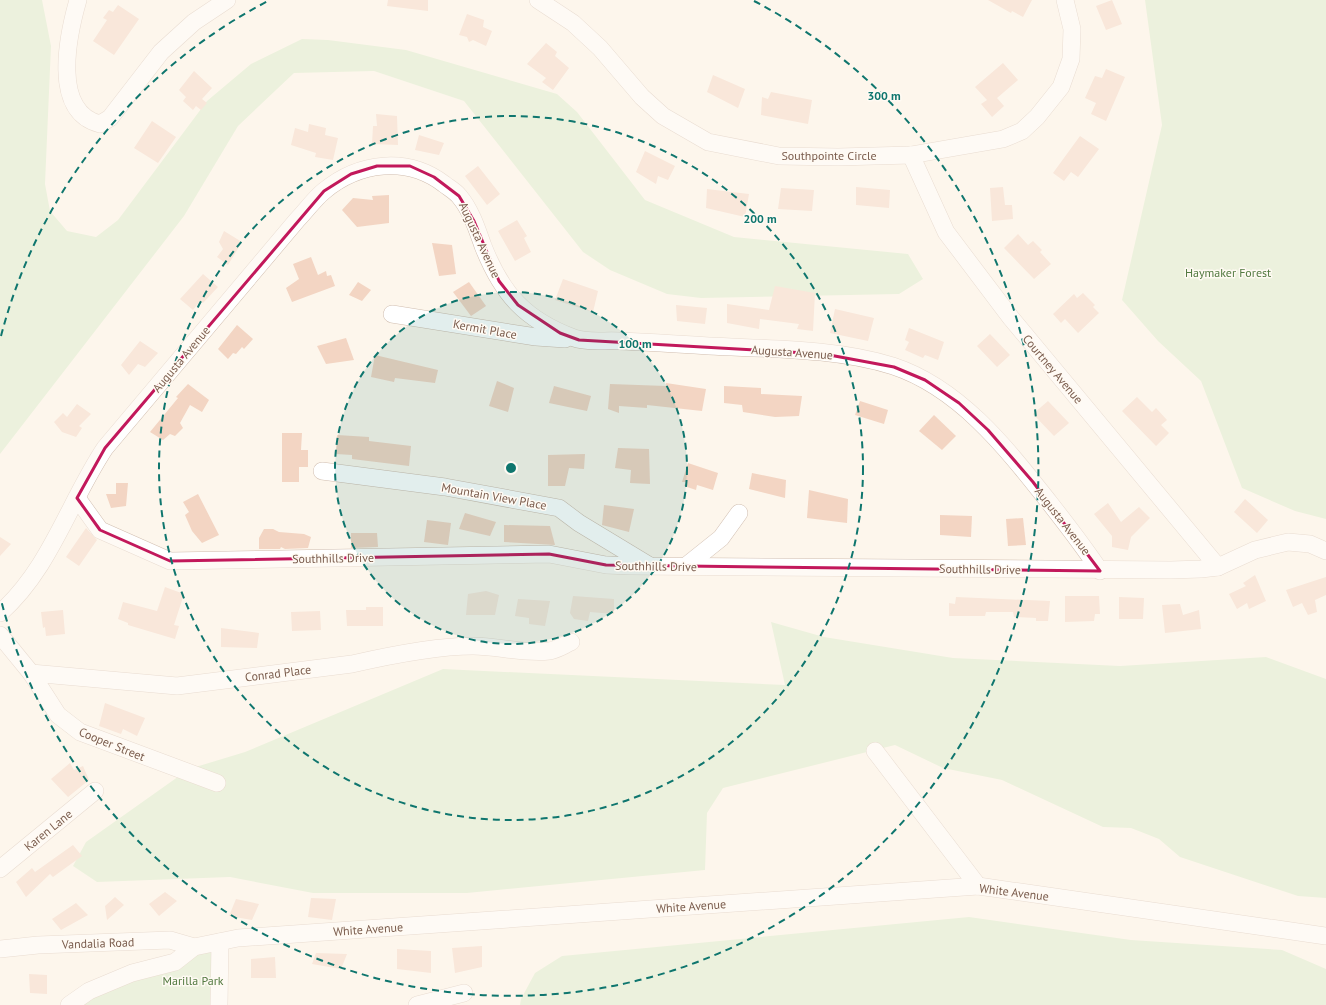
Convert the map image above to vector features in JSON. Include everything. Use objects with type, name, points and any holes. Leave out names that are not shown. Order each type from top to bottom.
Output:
[{"type":"street","points":[[78,0],[67,49],[67,77],[74,100],[82,115],[91,122],[100,124],[110,118],[161,52],[194,22],[226,0]]},
{"type":"street","name":"Southpointe Circle","points":[[538,0],[573,23],[600,48],[642,97],[663,116],[708,142],[779,156],[911,155],[1003,139],[1022,131],[1037,117],[1061,87],[1071,59],[1072,29],[1065,0]]},
{"type":"street","name":"Courtney Avenue","points":[[911,155],[946,232],[1011,318],[1218,566]]},
{"type":"street","name":"Augusta Avenue","points":[[0,613],[16,598],[33,578],[77,498],[89,472],[105,448],[297,220],[324,191],[351,174],[377,166],[410,166],[434,177],[459,196],[474,221],[499,281],[518,305],[540,323],[579,340],[824,354],[863,359],[894,367],[925,380],[959,403],[988,430],[1033,482],[1100,570]]},
{"type":"street","name":"Kermit Place","points":[[392,314],[536,337],[579,340]]},
{"type":"street","name":"Mountain View Place","points":[[322,471],[445,487],[559,508],[579,523],[650,566]]},
{"type":"street","name":"Southhills Drive","points":[[77,498],[100,530],[170,561],[549,554],[606,565],[1100,570],[1201,569],[1218,566],[1255,550],[1288,542],[1310,544],[1326,551]]},
{"type":"street","points":[[686,566],[721,538],[739,513]]},
{"type":"street","points":[[0,635],[31,674]]},
{"type":"street","name":"Conrad Place","points":[[31,674],[177,686],[352,664],[377,658],[453,648],[474,646],[495,649],[550,651],[571,642]]},
{"type":"street","name":"Cooper Street","points":[[31,674],[58,715],[80,732],[217,783]]},
{"type":"street","points":[[874,751],[978,886]]},
{"type":"street","name":"Karen Lane","points":[[0,869],[95,791]]},
{"type":"street","name":"White Avenue","points":[[69,1005],[89,991],[125,976],[175,962],[194,947],[238,938],[978,886],[1326,936]]},
{"type":"street","name":"Vandalia Road","points":[[0,949],[38,945],[170,940],[194,947]]},
{"type":"street","points":[[219,1005],[220,942]]},
{"type":"street","points":[[417,1005],[464,993]]},
{"type":"highlighted area","points":[[377,166],[410,166],[434,177],[459,196],[474,221],[499,281],[518,305],[560,333],[579,340],[824,354],[894,367],[925,380],[959,403],[988,430],[1033,482],[1100,571],[606,565],[549,554],[170,561],[100,530],[77,498],[105,448],[324,191],[351,174]]},
{"type":"green space","points":[[0,0],[42,0],[51,46],[45,184],[50,211],[67,231],[96,237],[118,220],[207,101],[251,64],[302,39],[328,40],[406,50],[557,94],[577,112],[645,200],[734,237],[908,254],[923,279],[899,294],[701,298],[667,294],[610,270],[583,252],[464,101],[374,71],[294,73],[238,126],[184,216],[0,454]]},
{"type":"green space","name":"Haymaker Forest","points":[[1145,0],[1326,0],[1326,519],[1295,511],[1242,488],[1201,381],[1158,341],[1122,300],[1162,125]]},
{"type":"green space","points":[[771,622],[824,637],[953,658],[1120,666],[1266,657],[1326,679],[1326,898],[1298,896],[1180,857],[1159,839],[1131,828],[1103,827],[1002,780],[943,768],[895,745],[723,788],[707,813],[705,870],[467,893],[313,893],[230,877],[97,882],[73,866],[86,842],[189,769],[245,752],[443,669],[785,685]]},
{"type":"green space","points":[[969,917],[1131,940],[1282,950],[1326,969],[1326,1005],[520,1005],[521,999],[535,973],[562,956]]},
{"type":"green space","name":"Marilla Park","points":[[220,943],[219,1005],[69,1005]]},
{"type":"building","points":[[388,0],[428,0],[428,11],[387,6]]},
{"type":"building","points":[[988,0],[1032,0],[1023,17],[1012,11],[1011,13]]},
{"type":"building","points":[[1112,0],[1122,24],[1106,30],[1096,6]]},
{"type":"building","points":[[118,5],[139,19],[114,55],[93,41],[107,20],[103,18],[109,10],[113,12]]},
{"type":"building","points":[[467,14],[484,20],[483,27],[492,31],[486,46],[473,40],[469,42],[467,37],[459,35]]},
{"type":"building","points":[[546,43],[557,52],[555,56],[569,68],[553,90],[542,82],[546,78],[527,64]]},
{"type":"building","points":[[1003,63],[1018,80],[997,98],[1004,106],[992,117],[981,104],[987,100],[975,87]]},
{"type":"building","points":[[1106,69],[1125,77],[1106,121],[1091,114],[1096,103],[1085,98],[1095,76],[1102,78]]},
{"type":"building","points":[[194,71],[212,88],[202,99],[207,103],[201,110],[196,106],[193,110],[183,101],[186,97],[179,90]]},
{"type":"building","points":[[713,75],[745,89],[738,108],[707,92]]},
{"type":"building","points":[[771,92],[812,100],[808,124],[761,115],[762,97],[768,99]]},
{"type":"building","points":[[376,114],[397,116],[398,145],[372,144],[373,126],[377,126]]},
{"type":"building","points":[[152,121],[176,137],[158,163],[134,148]]},
{"type":"building","points":[[309,124],[326,128],[325,135],[338,138],[333,160],[315,157],[316,153],[291,145],[295,128],[308,132]]},
{"type":"building","points":[[419,135],[444,143],[439,155],[415,150]]},
{"type":"building","points":[[1080,136],[1099,149],[1078,177],[1071,172],[1064,181],[1053,173]]},
{"type":"building","points":[[645,151],[675,166],[668,180],[658,176],[656,184],[636,172]]},
{"type":"building","points":[[478,166],[500,194],[487,205],[465,176]]},
{"type":"building","points":[[856,187],[890,190],[889,208],[856,205]]},
{"type":"building","points":[[1003,187],[1005,205],[1012,205],[1013,219],[992,221],[990,188]]},
{"type":"building","points":[[781,188],[814,190],[812,211],[778,209]]},
{"type":"building","points":[[707,189],[749,194],[745,217],[706,208]]},
{"type":"building","points":[[389,195],[389,223],[357,227],[342,210],[353,198],[373,200],[372,196]]},
{"type":"building","points":[[517,220],[527,236],[524,238],[531,252],[515,261],[498,231]]},
{"type":"building","points":[[224,231],[242,242],[228,265],[217,257],[223,249],[219,242]]},
{"type":"building","points":[[1018,234],[1028,245],[1033,241],[1042,250],[1040,252],[1051,264],[1034,279],[1004,248]]},
{"type":"building","points":[[432,243],[452,245],[456,274],[439,276]]},
{"type":"building","points":[[311,257],[318,275],[326,271],[327,276],[331,275],[335,286],[292,302],[286,288],[299,279],[293,264]]},
{"type":"building","points":[[203,274],[218,287],[203,303],[200,301],[193,310],[180,299]]},
{"type":"building","points":[[563,279],[598,291],[593,312],[555,300]]},
{"type":"building","points":[[358,282],[371,290],[362,301],[349,295]]},
{"type":"building","points":[[469,282],[486,306],[471,316],[453,292]]},
{"type":"building","points":[[775,286],[815,293],[813,331],[797,329],[799,324],[760,319],[759,329],[727,323],[727,304],[769,310]]},
{"type":"building","points":[[1083,293],[1095,305],[1093,307],[1099,313],[1078,333],[1065,319],[1061,323],[1053,314],[1074,294],[1077,298]]},
{"type":"building","points":[[676,305],[707,308],[705,324],[677,321]]},
{"type":"building","points":[[835,309],[874,318],[868,341],[830,333]]},
{"type":"building","points":[[237,325],[253,339],[244,349],[242,347],[236,354],[233,353],[228,359],[218,349]]},
{"type":"building","points":[[909,328],[944,342],[938,360],[925,355],[923,358],[905,350],[909,342],[905,340]]},
{"type":"building","points":[[990,334],[1010,355],[997,367],[977,346]]},
{"type":"building","points":[[346,338],[354,360],[326,364],[317,346]]},
{"type":"building","points":[[140,341],[158,353],[145,367],[138,364],[129,375],[121,365]]},
{"type":"building","points":[[375,355],[438,370],[435,383],[395,378],[394,382],[371,377]]},
{"type":"building","points":[[497,381],[514,388],[508,412],[489,406]]},
{"type":"building","points":[[666,383],[706,389],[702,411],[647,405],[647,408],[619,406],[619,413],[608,409],[610,384],[666,386]]},
{"type":"building","points":[[188,384],[209,400],[202,412],[190,405],[180,423],[183,428],[175,436],[170,434],[163,440],[150,432],[178,398],[176,397]]},
{"type":"building","points":[[554,386],[591,396],[587,411],[549,403]]},
{"type":"building","points":[[724,386],[761,388],[761,394],[802,396],[799,416],[775,417],[743,412],[742,405],[724,403]]},
{"type":"building","points":[[1137,397],[1152,412],[1156,408],[1167,420],[1161,425],[1169,433],[1156,446],[1122,411]]},
{"type":"building","points":[[860,401],[888,410],[884,424],[855,415]]},
{"type":"building","points":[[1048,401],[1069,423],[1054,436],[1033,414]]},
{"type":"building","points":[[77,404],[91,414],[79,426],[82,428],[76,437],[62,432],[54,422],[63,413],[67,417]]},
{"type":"building","points":[[934,415],[956,436],[942,450],[919,431]]},
{"type":"building","points":[[282,433],[302,433],[301,450],[308,450],[308,467],[299,467],[299,482],[282,482]]},
{"type":"building","points":[[337,435],[369,437],[369,441],[411,446],[409,466],[352,459],[352,455],[336,454]]},
{"type":"building","points":[[618,448],[649,449],[650,484],[630,483],[631,470],[615,468]]},
{"type":"building","points":[[585,454],[584,469],[569,468],[565,486],[548,486],[548,455]]},
{"type":"building","points":[[688,463],[718,473],[713,490],[697,485],[696,490],[684,486],[686,482],[682,482]]},
{"type":"building","points":[[752,473],[786,480],[785,498],[749,489]]},
{"type":"building","points":[[116,483],[128,483],[126,506],[111,508],[106,494],[116,494]]},
{"type":"building","points":[[809,490],[848,499],[847,523],[807,518]]},
{"type":"building","points":[[198,494],[219,535],[202,543],[192,531],[185,515],[189,512],[183,502]]},
{"type":"building","points":[[1245,499],[1268,520],[1257,533],[1234,512]]},
{"type":"building","points":[[1108,503],[1121,522],[1139,507],[1150,518],[1131,537],[1128,550],[1112,547],[1112,536],[1094,514]]},
{"type":"building","points":[[604,505],[634,509],[629,532],[602,525]]},
{"type":"building","points":[[465,513],[496,522],[490,536],[459,529]]},
{"type":"building","points":[[940,515],[972,516],[971,537],[940,535]]},
{"type":"building","points":[[1023,518],[1026,545],[1008,546],[1006,519]]},
{"type":"building","points":[[427,520],[451,523],[448,545],[424,542]]},
{"type":"building","points":[[504,525],[550,526],[555,545],[504,542]]},
{"type":"building","points":[[86,528],[97,540],[79,566],[66,557]]},
{"type":"building","points":[[264,529],[304,534],[311,537],[308,548],[285,549],[281,547],[280,549],[259,549],[259,538]]},
{"type":"building","points":[[351,533],[377,533],[378,547],[351,548]]},
{"type":"building","points":[[0,537],[11,544],[0,556]]},
{"type":"building","points":[[1255,575],[1266,601],[1249,609],[1247,603],[1237,609],[1229,594],[1246,586],[1243,583]]},
{"type":"building","points":[[1326,577],[1326,595],[1315,600],[1317,612],[1308,615],[1302,603],[1293,607],[1286,590]]},
{"type":"building","points":[[165,587],[184,594],[174,625],[179,626],[175,639],[128,625],[128,623],[118,619],[123,602],[157,611]]},
{"type":"building","points":[[486,591],[499,595],[495,615],[466,615],[468,594]]},
{"type":"building","points":[[573,596],[614,599],[614,614],[590,612],[588,621],[574,619],[570,613]]},
{"type":"building","points":[[1065,596],[1099,596],[1100,614],[1095,614],[1094,621],[1065,622]]},
{"type":"building","points":[[956,597],[1050,601],[1048,621],[1036,621],[1036,618],[1014,617],[1013,612],[986,612],[985,616],[949,616],[949,603],[955,604]]},
{"type":"building","points":[[1119,597],[1144,598],[1143,619],[1119,619]]},
{"type":"building","points":[[518,599],[550,601],[545,626],[529,624],[529,618],[515,616]]},
{"type":"building","points":[[1180,604],[1183,615],[1199,610],[1201,629],[1165,633],[1162,605]]},
{"type":"building","points":[[366,607],[383,607],[383,626],[347,626],[346,610],[366,610]]},
{"type":"building","points":[[63,610],[65,634],[46,636],[45,627],[43,628],[41,612]]},
{"type":"building","points":[[320,611],[321,630],[292,631],[291,612]]},
{"type":"building","points":[[221,628],[259,633],[257,648],[221,647]]},
{"type":"building","points":[[105,703],[145,718],[137,736],[123,729],[121,734],[99,726]]},
{"type":"building","points":[[70,763],[74,770],[83,766],[89,780],[68,797],[51,779]]},
{"type":"building","points":[[73,845],[82,856],[53,877],[50,874],[26,897],[16,882],[32,868],[35,872]]},
{"type":"building","points":[[165,892],[177,901],[159,916],[149,904]]},
{"type":"building","points":[[115,897],[124,905],[107,920],[105,906]]},
{"type":"building","points":[[311,898],[336,899],[332,920],[308,917]]},
{"type":"building","points":[[236,899],[259,904],[252,920],[229,916]]},
{"type":"building","points":[[76,903],[88,915],[61,930],[52,919]]},
{"type":"building","points":[[482,946],[482,967],[455,973],[452,948]]},
{"type":"building","points":[[397,949],[431,951],[431,973],[397,969]]},
{"type":"building","points":[[316,953],[347,954],[341,969],[312,964]]},
{"type":"building","points":[[275,957],[276,978],[251,978],[251,959]]},
{"type":"building","points":[[29,974],[47,975],[47,994],[30,993]]}]
